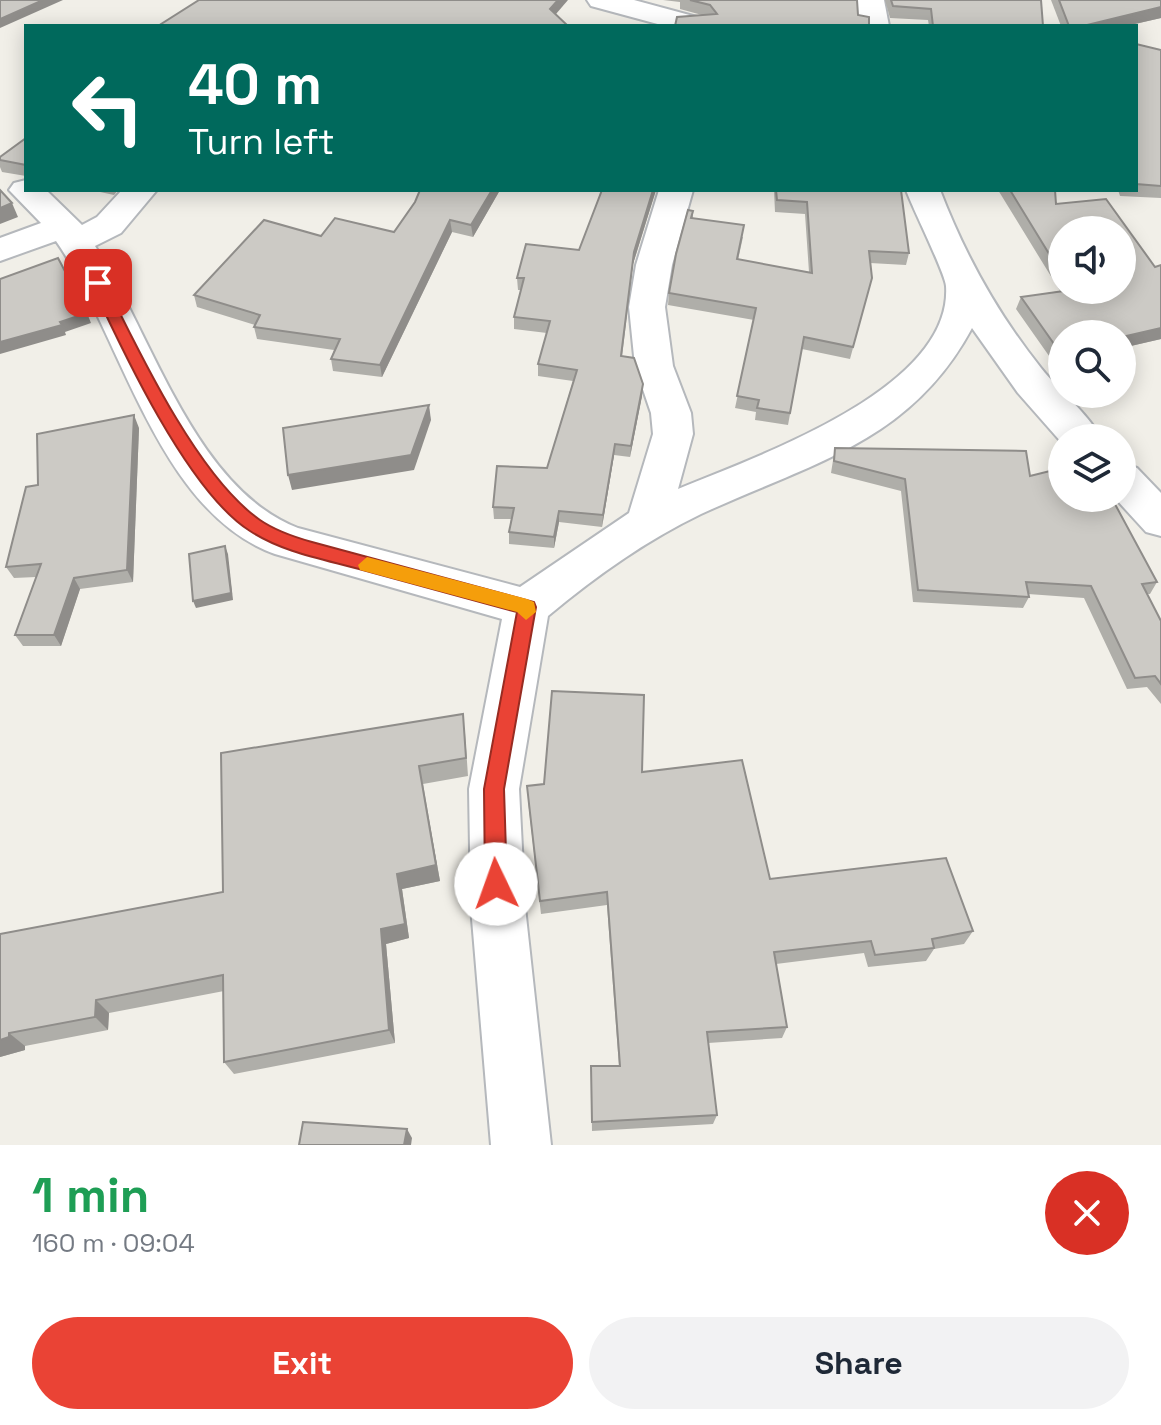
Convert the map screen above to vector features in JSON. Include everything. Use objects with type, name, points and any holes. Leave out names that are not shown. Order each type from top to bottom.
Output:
[{"type":"street","points":[[601,0],[643,19],[682,24]]},
{"type":"street","points":[[870,0],[874,24]]},
{"type":"street","points":[[0,168],[24,188]]},
{"type":"street","points":[[29,192],[54,211],[71,234],[140,373],[200,466],[229,502],[254,525],[279,539],[312,549],[527,607]]},
{"type":"street","points":[[0,250],[109,225],[138,192]]},
{"type":"street","points":[[647,522],[673,434],[671,413],[654,366],[647,307],[654,265],[675,192]]},
{"type":"street","points":[[924,192],[964,281],[988,325],[1017,365],[1069,424]]},
{"type":"street","points":[[521,1145],[498,907],[494,789],[527,607],[561,579],[647,522],[794,458],[872,417],[928,369],[950,338],[961,314],[964,281]]},
{"type":"street","points":[[1136,493],[1160,516]]},
{"type":"building","points":[[0,0],[43,0],[0,19]]},
{"type":"building","points":[[199,0],[558,0],[550,9],[566,24],[161,24]]},
{"type":"building","points":[[690,0],[857,0],[858,15],[869,17],[869,24],[675,24],[677,17],[717,14],[710,5]]},
{"type":"building","points":[[891,0],[1041,0],[1043,24],[933,24],[931,9],[893,6]]},
{"type":"building","points":[[1059,0],[1161,0],[1161,7],[1091,24],[1068,24]]},
{"type":"building","points":[[1138,44],[1161,50],[1161,186],[1138,184]]},
{"type":"building","points":[[24,139],[24,165],[0,160]]},
{"type":"building","points":[[0,190],[12,203],[0,208]]},
{"type":"building","points":[[419,192],[491,192],[471,225],[450,220],[380,365],[331,359],[340,339],[254,327],[260,315],[194,295],[264,220],[321,236],[335,218],[394,232]]},
{"type":"building","points":[[601,192],[652,192],[634,252],[621,356],[634,358],[643,384],[631,446],[615,444],[603,515],[559,511],[554,537],[509,532],[514,508],[493,507],[497,466],[547,468],[577,370],[538,364],[550,321],[514,317],[524,278],[517,278],[526,244],[579,250]]},
{"type":"building","points":[[776,192],[901,192],[909,253],[869,251],[872,278],[853,347],[804,337],[790,413],[757,408],[759,400],[737,396],[756,308],[669,293],[688,210],[693,211],[691,218],[744,225],[737,259],[812,273],[807,202],[777,200]]},
{"type":"building","points":[[1011,192],[1055,192],[1056,204],[1106,199],[1118,216],[1048,216],[1048,252]]},
{"type":"building","points":[[1136,241],[1155,267],[1161,265],[1161,328],[1136,334],[1136,320],[1048,320],[1048,335],[1021,297],[1048,293],[1048,304],[1136,304]]},
{"type":"building","points":[[58,258],[87,313],[60,322],[62,325],[0,342],[0,279]]},
{"type":"building","points":[[429,405],[411,455],[288,475],[283,428]]},
{"type":"building","points":[[134,415],[127,570],[74,578],[54,635],[15,635],[41,564],[6,567],[26,487],[38,485],[37,434]]},
{"type":"building","points":[[835,448],[1026,451],[1030,476],[1048,472],[1048,512],[1119,512],[1157,582],[1142,584],[1161,621],[1161,684],[1155,676],[1135,678],[1091,586],[1026,582],[1029,597],[918,590],[905,479],[834,461]]},
{"type":"building","points":[[225,546],[231,593],[193,601],[189,554]]},
{"type":"building","points":[[552,691],[644,695],[642,772],[742,760],[770,879],[946,858],[973,931],[932,939],[934,948],[875,955],[871,941],[774,952],[787,1027],[707,1032],[717,1115],[592,1122],[591,1066],[620,1066],[607,892],[540,901],[527,786],[544,784]]},
{"type":"building","points":[[463,714],[466,758],[419,766],[436,865],[397,874],[405,924],[381,929],[389,1030],[224,1062],[223,975],[96,1000],[95,1017],[9,1033],[9,1037],[0,1040],[0,934],[223,892],[221,753]]},
{"type":"building","points":[[303,1122],[407,1129],[404,1145],[299,1145]]},
{"type":"slow traffic","points":[[367,565],[527,607],[526,612]]},
{"type":"route","points":[[98,283],[140,373],[200,466],[229,502],[254,525],[279,539],[312,549],[527,607],[494,789],[496,884]]}]
